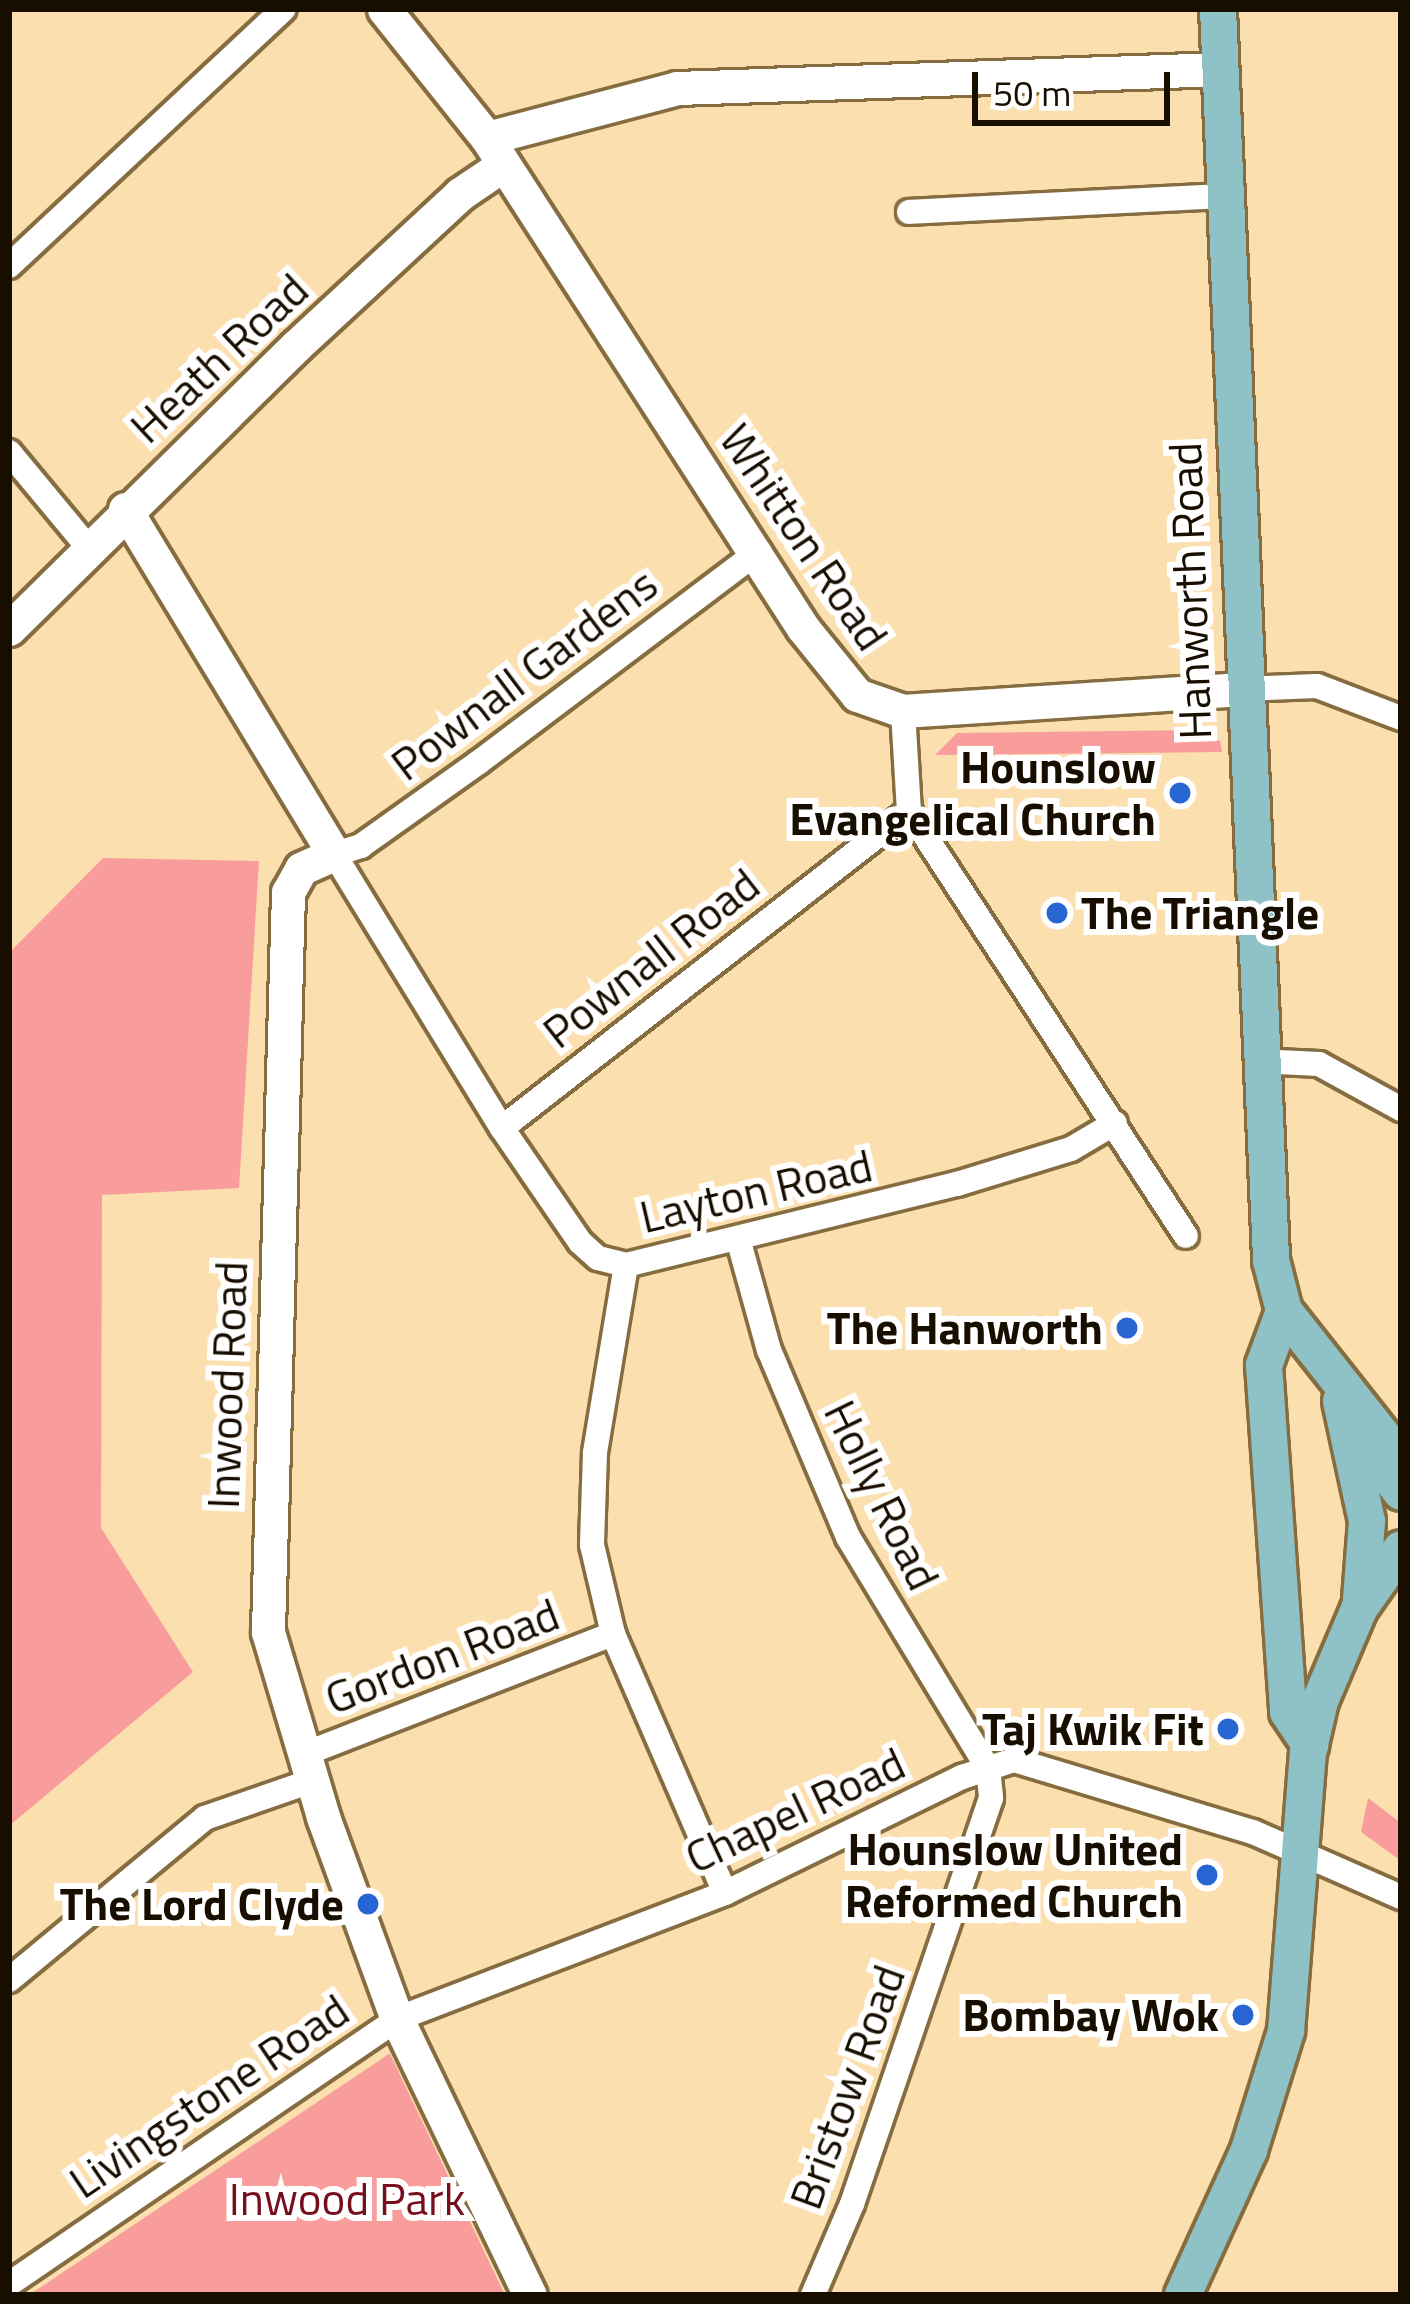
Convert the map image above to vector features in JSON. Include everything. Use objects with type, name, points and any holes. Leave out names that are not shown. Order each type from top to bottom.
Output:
[{"type":"main road","name":"Hanworth Road","points":[[1218,9],[1241,689],[1271,1260],[1284,1311],[1329,1377],[1401,1459]]},
{"type":"main road","points":[[1284,1311],[1264,1364],[1288,1712],[1310,1745]]},
{"type":"main road","name":"Hanworth Road","points":[[1329,1377],[1349,1421],[1367,1521],[1359,1609]]},
{"type":"main road","points":[[1329,1377],[1401,1418]]},
{"type":"main road","points":[[1349,1421],[1401,1492]]},
{"type":"main road","points":[[1183,2295],[1249,2150],[1280,2057],[1310,1745],[1359,1609],[1401,1549]]},
{"type":"street","points":[[9,266],[284,9]]},
{"type":"street","name":"Whitton Road","points":[[384,9],[495,152],[759,551],[802,628],[856,695],[903,711]]},
{"type":"street","name":"Heath Road","points":[[9,629],[125,509],[460,194],[495,152],[677,88],[1221,69]]},
{"type":"street","points":[[909,212],[1226,196]]},
{"type":"street","points":[[9,452],[88,546]]},
{"type":"street","points":[[125,509],[334,854]]},
{"type":"street","name":"Pownall Gardens","points":[[334,854],[361,846],[759,551]]},
{"type":"street","points":[[1186,1237],[909,811],[903,711],[1316,686],[1401,718]]},
{"type":"street","name":"Pownall Road","points":[[502,1128],[909,811]]},
{"type":"street","name":"Layton Road","points":[[334,854],[502,1128],[580,1242],[598,1258],[626,1264],[740,1241],[1071,1149],[1115,1124]]},
{"type":"street","name":"Inwood Road","points":[[334,854],[301,869],[288,892],[268,1632],[306,1768],[398,2019],[530,2295]]},
{"type":"street","points":[[1257,1061],[1318,1064],[1401,1109]]},
{"type":"street","name":"Holly Road","points":[[740,1241],[769,1350],[848,1537],[988,1768]]},
{"type":"street","points":[[626,1264],[595,1453],[592,1545],[613,1634],[725,1893]]},
{"type":"street","name":"Gordon Road","points":[[9,1980],[205,1818],[306,1768],[613,1634]]},
{"type":"street","name":"Chapel Road","points":[[398,2019],[725,1893],[988,1768],[1038,1762],[1302,1850],[1401,1897]]},
{"type":"street","name":"Bristow Road","points":[[813,2295],[988,1820],[988,1768]]},
{"type":"street","name":"Livingstone Road","points":[[9,2284],[398,2019]]},
{"type":"green space","points":[[1201,730],[1220,741],[1222,752],[935,755],[957,733]]},
{"type":"green space","points":[[103,858],[259,861],[239,1188],[102,1195],[101,1528],[193,1672],[9,1826],[9,953]]},
{"type":"green space","points":[[1368,1798],[1401,1823],[1401,1861],[1361,1832]]},
{"type":"green space","name":"Inwood Park","points":[[389,2054],[505,2295],[29,2295]]},
{"type":"place","name":"Hounslow Evangelical Church","points":[[1180,793]]},
{"type":"place","name":"The Triangle","points":[[1057,913]]},
{"type":"place","name":"The Hanworth","points":[[1127,1328]]},
{"type":"place","name":"Taj Kwik Fit","points":[[1228,1729]]},
{"type":"place","name":"Hounslow United Reformed Church","points":[[1207,1875]]},
{"type":"place","name":"The Lord Clyde","points":[[368,1904]]},
{"type":"place","name":"Bombay Wok","points":[[1243,2015]]}]
